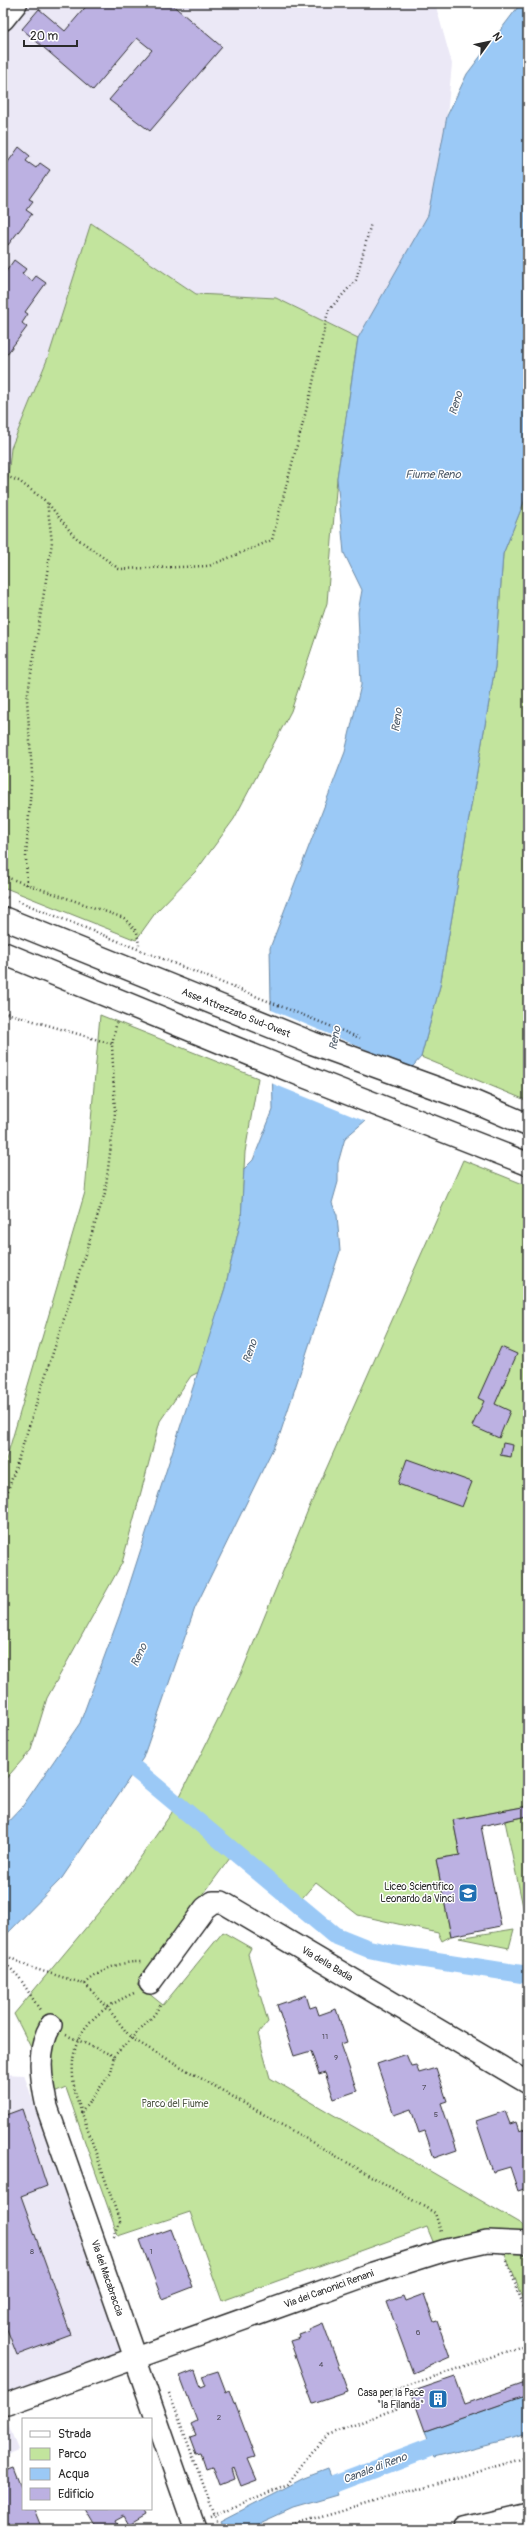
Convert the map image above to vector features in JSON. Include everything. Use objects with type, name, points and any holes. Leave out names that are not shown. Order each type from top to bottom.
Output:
[{"type":"main road","points":[[3,19],[16,3]]},
{"type":"main road","name":"Asse Attrezzato Sud-Ovest","points":[[3,918],[312,1043],[472,1102],[528,1125]]},
{"type":"main road","points":[[3,953],[301,1075],[460,1136],[528,1164]]},
{"type":"street","name":"Via della Badia","points":[[150,1982],[205,1908],[214,1902],[222,1902],[528,2083]]},
{"type":"street","name":"Via dei Macabraccia","points":[[47,2020],[41,2053],[41,2083],[44,2095],[194,2526]]},
{"type":"street","name":"Via dei Canonici Renani","points":[[7,2404],[373,2273],[446,2250],[486,2241],[528,2243]]},
{"type":"street","points":[[464,2529],[528,2514]]},
{"type":"path","points":[[3,474],[19,481],[47,502],[74,536],[119,569],[209,566],[272,540],[311,392],[328,311],[356,280],[371,223]]},
{"type":"path","points":[[27,885],[26,857],[32,772],[27,699],[52,542],[47,502]]},
{"type":"path","points":[[3,876],[124,918],[137,932],[139,945]]},
{"type":"path","points":[[3,896],[367,1040]]},
{"type":"path","points":[[3,1012],[112,1044]]},
{"type":"path","points":[[3,1506],[105,1192],[115,1113],[112,1044],[117,1022]]},
{"type":"path","points":[[3,1954],[29,1968],[85,1984],[107,2007],[131,2038],[435,2213],[441,2234]]},
{"type":"path","points":[[3,1961],[18,1977],[47,2020]]},
{"type":"path","points":[[85,1984],[104,1970],[118,1965],[134,1962],[162,1966]]},
{"type":"path","points":[[116,2242],[113,2235],[120,2222],[81,2113],[72,2078],[72,2060],[76,2040],[96,2015],[107,2007],[134,1993],[146,1991],[150,1982]]},
{"type":"path","points":[[81,2113],[111,2073],[114,2056],[154,2015],[161,2004]]},
{"type":"path","points":[[76,2040],[114,2056]]},
{"type":"path","points":[[505,2255],[528,2318]]},
{"type":"path","points":[[194,2526],[215,2515],[288,2484],[311,2452],[328,2435],[396,2409],[390,2392],[528,2344]]},
{"type":"path","points":[[168,2389],[220,2529]]},
{"type":"path","points":[[280,2529],[528,2457]]},
{"type":"shaded area","points":[[3,3],[435,3],[452,64],[447,116],[429,215],[358,338],[276,298],[196,294],[92,223],[49,355],[11,448],[3,525]]},
{"type":"shaded area","points":[[3,2074],[24,2075],[122,2356],[3,2397]]},
{"type":"shaded area","points":[[3,2410],[18,2450],[3,2456]]},
{"type":"green space","points":[[91,223],[196,294],[276,298],[358,338],[337,478],[327,603],[291,711],[234,819],[196,871],[156,912],[136,940],[3,887],[3,525],[11,448],[49,355]]},
{"type":"green space","points":[[528,492],[528,1101],[421,1057],[440,986],[495,667],[503,554]]},
{"type":"green space","points":[[100,1015],[258,1078],[245,1152],[241,1220],[225,1288],[199,1372],[191,1376],[160,1421],[122,1563],[47,1698],[31,1750],[3,1782],[3,1470],[85,1192]]},
{"type":"green space","name":"Parco del Fiume","points":[[463,1160],[528,1186],[528,1638],[524,1639],[528,1667],[528,1806],[453,1820],[460,1855],[436,1859],[451,1936],[442,1941],[438,1933],[358,1915],[316,1882],[296,1905],[230,1858],[137,1984],[163,2005],[223,1932],[251,1948],[248,1954],[268,2022],[258,2034],[270,2078],[528,2228],[528,2309],[505,2255],[486,2241],[434,2244],[427,2227],[222,2301],[190,2212],[118,2236],[66,2088],[54,2093],[14,2014],[119,1888],[171,1814],[241,1674],[308,1510]]},
{"type":"green space","points":[[528,1816],[528,1920],[526,1921],[505,1821]]},
{"type":"green space","points":[[514,1929],[509,1948],[459,1938]]},
{"type":"water","name":"Fiume Reno","points":[[521,3],[528,3],[528,492],[503,554],[495,667],[440,986],[421,1057],[365,1121],[345,1138],[338,1163],[338,1182],[332,1203],[337,1215],[340,1251],[280,1434],[195,1608],[143,1758],[62,1878],[3,1938],[3,1827],[22,1807],[80,1723],[120,1614],[225,1288],[241,1220],[244,1169],[253,1160],[273,1110],[270,948],[345,752],[361,685],[358,612],[362,590],[344,553],[337,478],[358,338],[428,215],[447,116],[467,74]]},
{"type":"water","points":[[528,2395],[528,2434],[434,2458],[425,2431]]},
{"type":"water","points":[[328,2469],[338,2495],[293,2508],[247,2529],[225,2529],[221,2521],[304,2478]]},
{"type":"pier","points":[[269,1009],[413,1069],[367,1122],[271,1083]]},
{"type":"building","points":[[89,3],[170,3],[222,47],[150,131],[109,100],[152,50],[137,38],[93,90],[22,29],[39,9],[65,31]]},
{"type":"building","points":[[19,147],[30,156],[26,161],[36,168],[40,163],[50,170],[29,199],[33,201],[26,210],[32,214],[8,245],[3,242],[3,169]]},
{"type":"building","points":[[14,260],[26,269],[22,274],[32,281],[36,276],[46,283],[25,312],[28,314],[22,323],[27,327],[4,358],[3,276]]},
{"type":"building","points":[[528,1335],[528,1352],[525,1351]]},
{"type":"building","points":[[501,1347],[517,1354],[495,1404],[510,1411],[499,1438],[472,1426],[484,1401],[478,1398]]},
{"type":"building","points":[[503,1443],[513,1445],[511,1457],[500,1455]]},
{"type":"building","points":[[407,1459],[472,1482],[462,1507],[398,1484]]},
{"type":"building","points":[[528,1638],[528,1667],[524,1639]]},
{"type":"building","name":"Liceo Scientifico Leonardo da Vinci","points":[[528,1806],[528,1816],[481,1826],[501,1926],[451,1936],[436,1859],[460,1855],[453,1820]]},
{"type":"building","points":[[306,1995],[310,2008],[316,2006],[319,2015],[336,2009],[347,2042],[341,2044],[357,2091],[334,2099],[325,2073],[319,2075],[311,2051],[294,2056],[277,2005]]},
{"type":"building","points":[[406,2054],[411,2066],[416,2065],[419,2073],[436,2068],[447,2101],[441,2103],[457,2150],[434,2158],[425,2131],[419,2133],[411,2109],[394,2115],[377,2064]]},
{"type":"building","points":[[22,2109],[47,2186],[21,2196],[71,2335],[17,2355],[3,2319],[3,2116]]},
{"type":"building","points":[[505,2111],[510,2124],[516,2122],[519,2131],[528,2128],[528,2199],[524,2189],[518,2191],[510,2167],[493,2172],[476,2121]]},
{"type":"building","points":[[171,2229],[193,2287],[162,2299],[140,2240]]},
{"type":"building","points":[[424,2294],[434,2322],[437,2321],[450,2357],[413,2373],[387,2302],[403,2296],[405,2301]]},
{"type":"building","points":[[323,2323],[348,2392],[313,2404],[290,2341],[300,2338],[299,2335],[310,2331],[309,2329]]},
{"type":"building","points":[[195,2370],[201,2388],[206,2386],[202,2376],[218,2371],[226,2392],[230,2390],[255,2457],[248,2459],[257,2480],[241,2486],[234,2468],[231,2469],[234,2479],[219,2485],[212,2466],[206,2468],[201,2453],[196,2454],[190,2438],[196,2436],[191,2424],[197,2421],[180,2376]]},
{"type":"building","name":"Casa per la Pace \"la Filanda\"","points":[[455,2377],[465,2404],[528,2382],[528,2395],[425,2431],[411,2392]]},
{"type":"building","points":[[14,2467],[22,2487],[22,2510],[34,2510],[42,2529],[3,2529],[3,2471]]},
{"type":"building","points":[[86,2510],[144,2510],[146,2515],[129,2525],[124,2516],[115,2521],[119,2529],[89,2529],[95,2526]]},
{"type":"waterway","points":[[117,1754],[334,1935],[369,1949],[392,1954],[528,1975]]},
{"type":"waterway","name":"Canale di Reno","points":[[310,2493],[453,2439]]},
{"type":"place","name":"Liceo Scientifico Leonardo da Vinci","points":[[468,1893]]},
{"type":"place","name":"Casa per la Pace \"la Filanda\"","points":[[438,2399]]},
{"type":"water label","name":"Reno","points":[[456,403]]},
{"type":"water label","name":"Reno","points":[[397,720]]},
{"type":"water label","name":"Reno","points":[[335,1038]]},
{"type":"water label","name":"Reno","points":[[250,1351]]},
{"type":"water label","name":"Reno","points":[[139,1655]]}]
